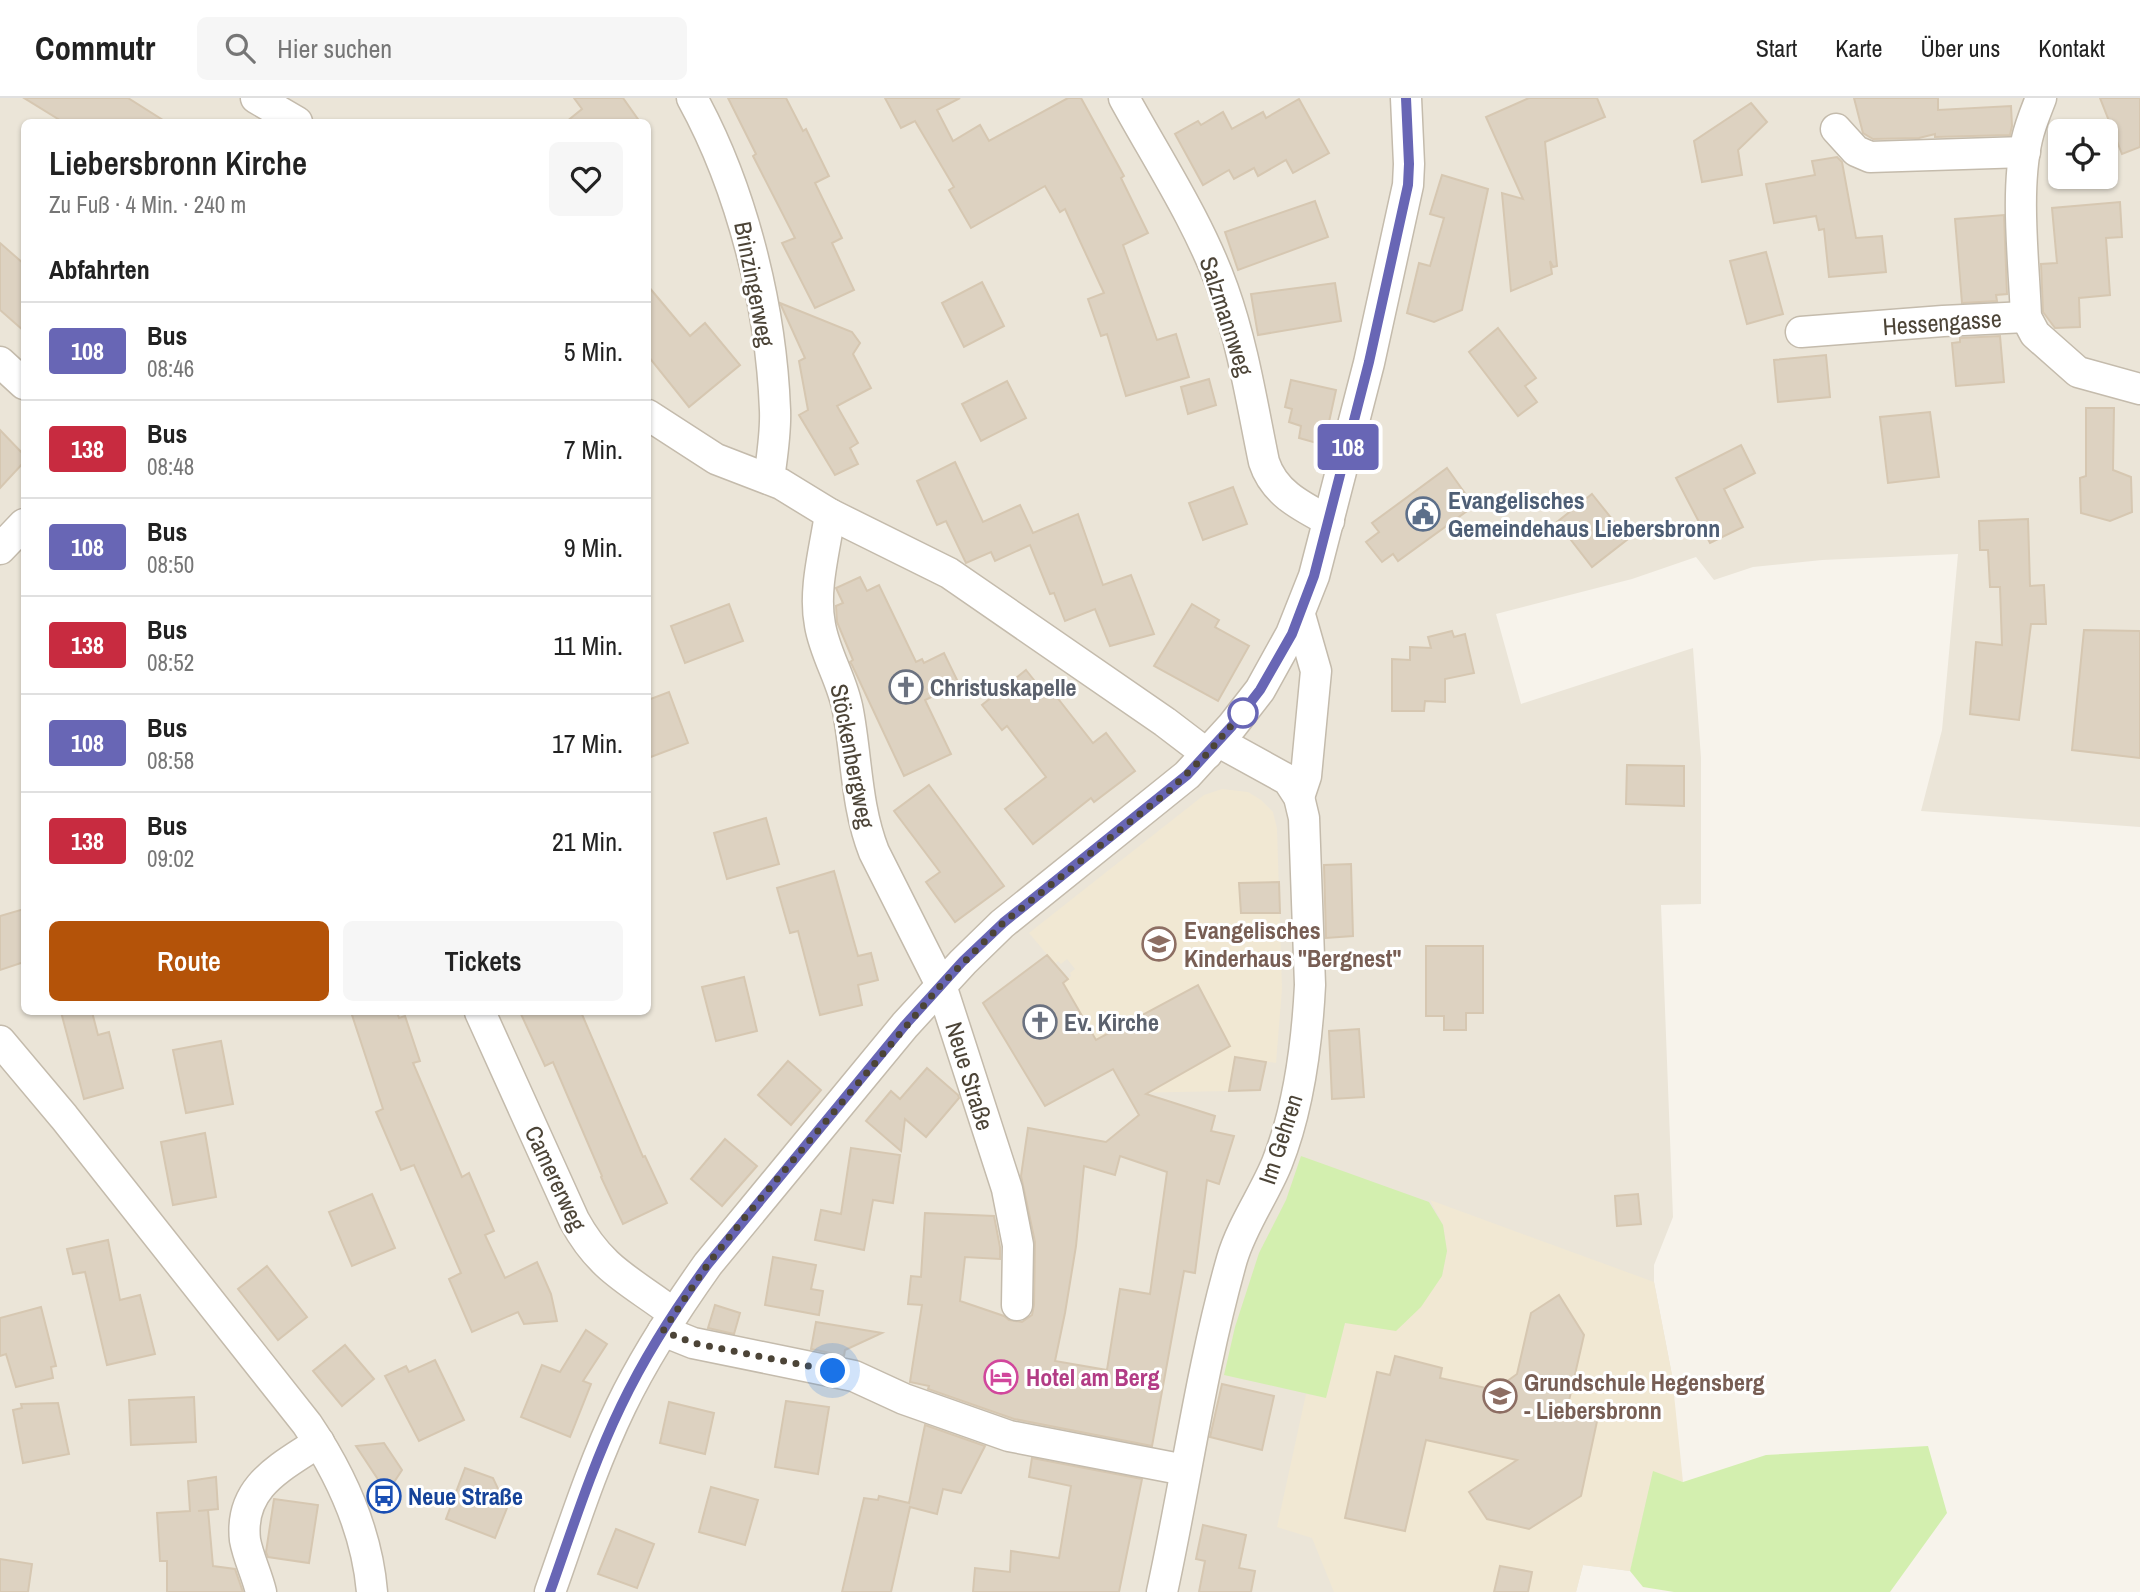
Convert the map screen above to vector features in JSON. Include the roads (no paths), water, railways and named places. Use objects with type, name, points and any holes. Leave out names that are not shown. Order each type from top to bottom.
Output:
[{"type":"street","points":[[256,98],[292,119]]},
{"type":"street","name":"Brinzingerweg","points":[[692,98],[735,194],[754,261],[774,394],[775,426],[769,479]]},
{"type":"street","name":"Salzmannweg","points":[[1124,98],[1200,237],[1223,287],[1243,356],[1264,462],[1269,475],[1293,501],[1329,521]]},
{"type":"street","points":[[941,985],[1003,923],[1152,805],[1213,748],[1260,690],[1283,651],[1314,576],[1369,362],[1404,208],[1409,164],[1406,98]]},
{"type":"street","points":[[2026,317],[2022,204],[2025,152],[2041,98]]},
{"type":"street","points":[[1836,129],[1856,150],[1870,157],[2025,152]]},
{"type":"street","name":"Hessengasse","points":[[1801,332],[2026,317],[2035,334],[2078,372],[2140,389]]},
{"type":"street","points":[[0,362],[21,381]]},
{"type":"street","points":[[651,417],[716,459],[769,479],[830,514],[922,558],[982,594],[1165,722],[1213,748],[1288,780],[1299,797]]},
{"type":"street","name":"Stöckenbergweg","points":[[830,514],[820,587],[820,625],[849,713],[856,778],[866,831],[941,985]]},
{"type":"street","points":[[0,549],[21,527]]},
{"type":"street","name":"Im Gehren","points":[[1162,1592],[1185,1471],[1232,1261],[1284,1142],[1304,1049],[1310,985],[1304,818],[1299,797],[1306,776],[1316,671],[1300,615]]},
{"type":"street","name":"Neue Straße","points":[[941,985],[1007,1189],[1018,1245],[1017,1305]]},
{"type":"street","name":"Neue Straße","points":[[550,1592],[615,1419],[645,1359],[668,1322],[708,1264],[746,1216],[941,985]]},
{"type":"street","name":"Camererweg","points":[[481,1015],[580,1231],[594,1252],[668,1322]]},
{"type":"street","points":[[0,1041],[64,1117],[319,1442],[335,1468],[350,1505],[368,1564],[372,1592]]},
{"type":"street","points":[[668,1322],[693,1343],[854,1376],[904,1399],[1002,1435],[1185,1471]]},
{"type":"street","points":[[261,1592],[246,1540],[247,1513],[252,1497],[270,1475],[319,1442]]},
{"type":"place","name":"Evangelisches Gemeindehaus Liebersbronn","points":[[1423,514]]},
{"type":"place","name":"Christuskapelle","points":[[906,687]]},
{"type":"place","name":"Evangelisches Kinderhaus \"Bergnest\"","points":[[1159,944]]},
{"type":"place","name":"Ev. Kirche","points":[[1040,1022]]},
{"type":"place","name":"Hotel am Berg","points":[[1001,1377]]},
{"type":"place","name":"Grundschule Hegensberg - Liebersbronn","points":[[1500,1396]]},
{"type":"place","name":"Neue Straße","points":[[384,1496]]}]
